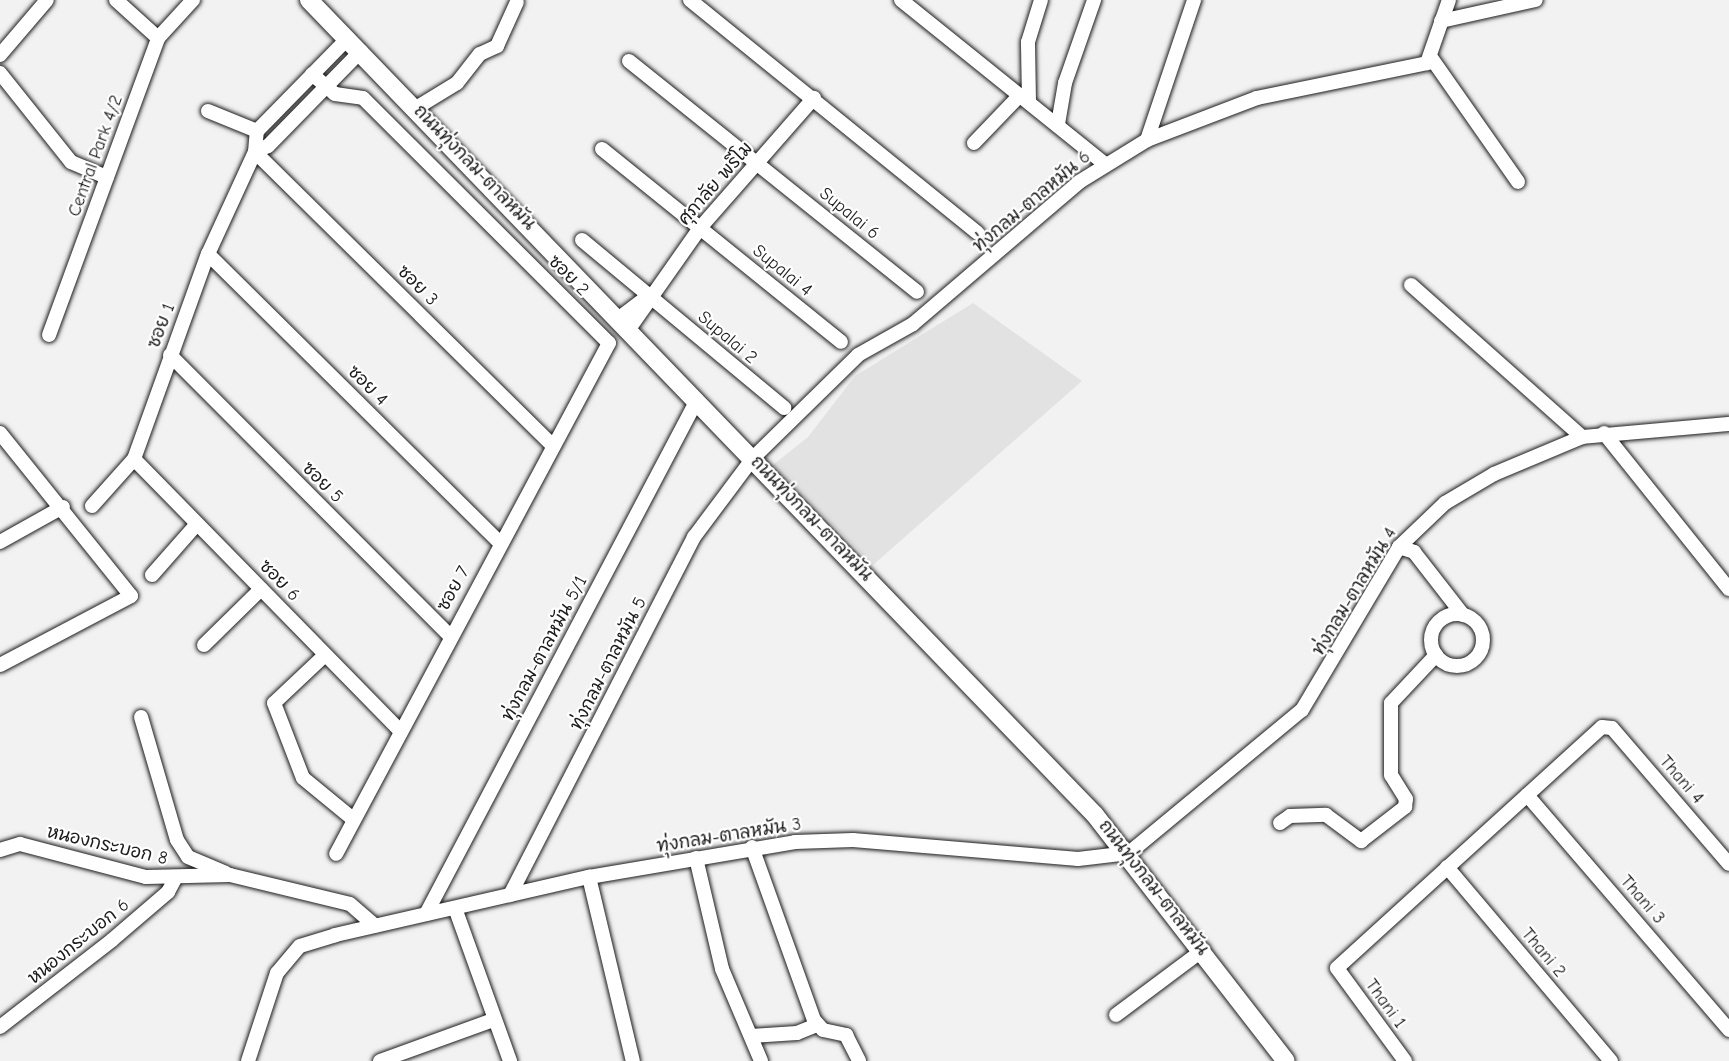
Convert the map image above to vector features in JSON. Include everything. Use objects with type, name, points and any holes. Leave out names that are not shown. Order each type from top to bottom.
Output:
[{"type":"street","points":[[0,56],[47,0]]},
{"type":"street","points":[[116,0],[158,38]]},
{"type":"street","name":"Central Park 4/2","points":[[49,335],[158,38],[193,0]]},
{"type":"street","name":"ถนนทุ่งกลม-ตาลหมัน","points":[[309,0],[355,44],[624,323],[1129,853],[1286,1061]]},
{"type":"street","points":[[690,0],[814,98],[978,233]]},
{"type":"street","points":[[902,0],[1105,164]]},
{"type":"street","points":[[974,143],[1024,99],[1028,42],[1041,0]]},
{"type":"street","points":[[1058,124],[1065,83],[1094,0]]},
{"type":"street","points":[[1147,140],[1194,0]]},
{"type":"street","points":[[1449,0],[1441,21],[1432,59],[1518,182]]},
{"type":"street","points":[[1441,21],[1536,0]]},
{"type":"street","points":[[416,108],[457,83],[480,54],[497,46],[517,2]]},
{"type":"street","points":[[208,111],[257,131],[312,74],[355,44]]},
{"type":"street","name":"ซอย 1","points":[[255,152],[268,146],[326,86],[355,44]]},
{"type":"street","name":"ทุ่งกลม-ตาลหมัน 6","points":[[753,458],[858,355],[913,324],[1105,164],[1147,140],[1257,98],[1432,59]]},
{"type":"street","name":"Supalai 6","points":[[629,61],[917,292]]},
{"type":"street","points":[[0,73],[71,162],[107,177]]},
{"type":"street","name":"ซอย 2","points":[[312,74],[335,94],[363,98],[609,343]]},
{"type":"street","name":"ศุภาลัย พรีโม","points":[[624,323],[648,296],[700,228],[814,98]]},
{"type":"street","name":"ซอย 1","points":[[92,506],[134,459],[208,254],[255,152],[257,131]]},
{"type":"street","name":"Supalai 4","points":[[602,149],[842,342]]},
{"type":"street","name":"ซอย 3","points":[[255,152],[553,446]]},
{"type":"street","name":"Supalai 2","points":[[582,240],[784,408]]},
{"type":"street","name":"ซอย 4","points":[[208,254],[500,543]]},
{"type":"street","points":[[1411,285],[1582,437]]},
{"type":"street","name":"ซอย 7","points":[[336,854],[398,729],[609,343]]},
{"type":"street","name":"ซอย 5","points":[[170,355],[449,635]]},
{"type":"street","name":"ทุ่งกลม-ตาลหมัน 5/1","points":[[426,914],[697,400]]},
{"type":"street","name":"ทุ่งกลม-ตาลหมัน 4","points":[[1129,853],[1302,710],[1399,547],[1445,503],[1494,474],[1582,437],[1604,433],[1729,424]]},
{"type":"street","points":[[0,432],[63,507],[131,596],[0,665]]},
{"type":"street","points":[[1604,433],[1729,589]]},
{"type":"street","name":"ทุ่งกลม-ตาลหมัน 5","points":[[510,895],[694,537],[753,458]]},
{"type":"street","name":"ซอย 6","points":[[134,459],[398,729]]},
{"type":"street","points":[[0,542],[63,507]]},
{"type":"street","points":[[152,574],[197,524]]},
{"type":"street","points":[[1399,547],[1414,552],[1463,615],[1482,635],[1479,654],[1454,666],[1436,655]]},
{"type":"street","points":[[204,645],[261,589]]},
{"type":"street","points":[[1280,823],[1290,816],[1326,815],[1360,842],[1405,807],[1391,775],[1391,703],[1436,655],[1435,626],[1452,614],[1463,615]]},
{"type":"street","points":[[325,655],[274,703],[303,778],[353,819]]},
{"type":"street","points":[[141,717],[177,840],[188,857],[230,875]]},
{"type":"street","name":"Thani 4","points":[[1527,795],[1602,727],[1612,729],[1729,864]]},
{"type":"street","points":[[1447,867],[1527,795]]},
{"type":"street","name":"Thani 3","points":[[1527,795],[1729,1030]]},
{"type":"street","name":"ทุ่งกลม-ตาลหมัน 3","points":[[249,1061],[277,973],[300,946],[375,926],[589,877],[752,847],[853,840],[1078,859],[1129,853]]},
{"type":"street","name":"หนองกระบอก 8","points":[[0,850],[20,844],[175,879],[230,875],[350,904],[375,926]]},
{"type":"street","points":[[752,847],[817,1025]]},
{"type":"street","points":[[696,858],[722,969],[761,1061]]},
{"type":"street","name":"Thani 1","points":[[1397,1058],[1337,968],[1447,867]]},
{"type":"street","name":"Thani 2","points":[[1447,867],[1611,1061]]},
{"type":"street","points":[[589,877],[633,1061]]},
{"type":"street","name":"หนองกระบอก 6","points":[[0,1028],[168,892],[175,879]]},
{"type":"street","points":[[455,908],[493,1020],[510,1061]]},
{"type":"street","points":[[1116,1015],[1203,950]]},
{"type":"street","points":[[380,1061],[493,1020]]},
{"type":"street","points":[[751,1036],[797,1033],[817,1025],[846,1035],[858,1061]]},
{"type":"shaded area","points":[[973,303],[1082,381],[873,565],[773,465],[808,437],[855,376]]}]
